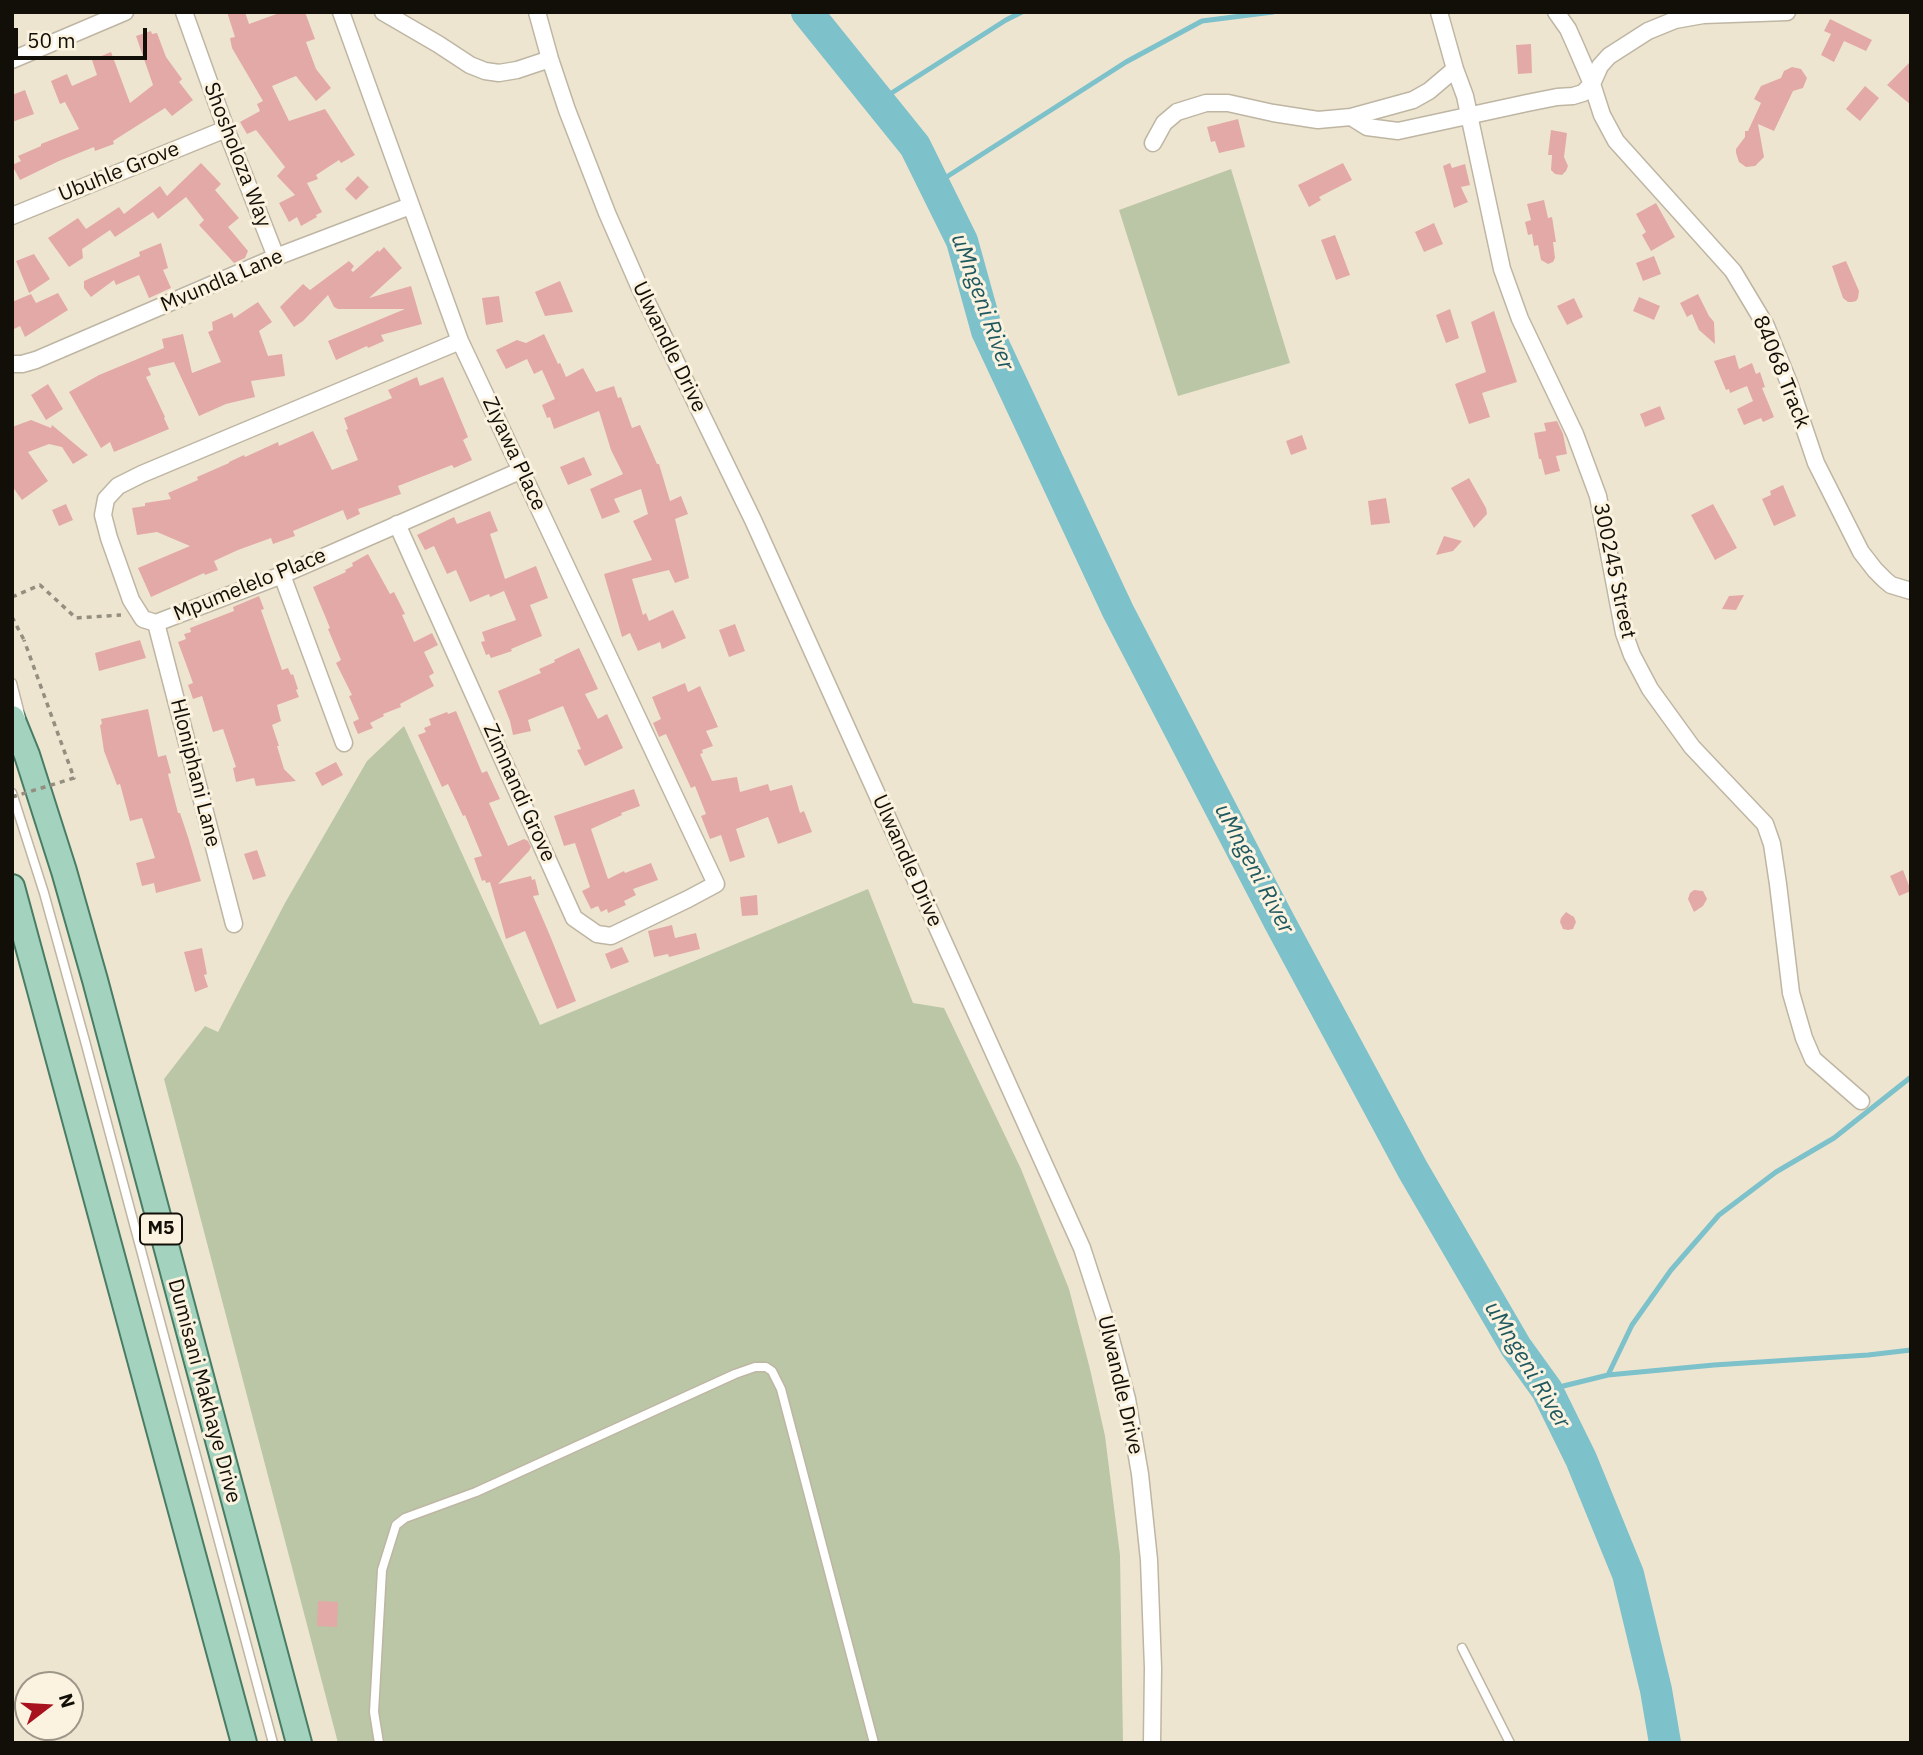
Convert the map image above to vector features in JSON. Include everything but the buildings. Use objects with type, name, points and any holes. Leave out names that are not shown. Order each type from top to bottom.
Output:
[{"type":"main road","name":"Dumisani Makhaye Drive","points":[[12,718],[27,755],[64,872],[95,981],[299,1743]]},
{"type":"main road","name":"M5","points":[[12,887],[244,1743]]},
{"type":"street","points":[[12,60],[125,12]]},
{"type":"street","name":"Shosholoza Way","points":[[184,12],[276,257]]},
{"type":"street","name":"Ziyawa Place","points":[[341,12],[460,341],[716,884]]},
{"type":"street","points":[[383,12],[470,65],[485,71],[499,73],[517,70],[551,59]]},
{"type":"street","name":"Ulwandle Drive","points":[[537,12],[568,110],[607,213],[639,286],[753,520],[1082,1248],[1127,1399],[1140,1474],[1149,1560],[1153,1668],[1152,1743]]},
{"type":"street","name":"300245 Street","points":[[1439,12],[1465,96],[1502,269],[1520,319],[1575,434],[1598,496],[1624,633],[1632,655],[1650,689],[1692,747],[1765,824],[1772,844],[1791,993],[1804,1038],[1813,1059],[1861,1101]]},
{"type":"street","name":"84068 Track","points":[[1556,12],[1567,29],[1592,84],[1602,115],[1616,141],[1733,271],[1766,326],[1816,463],[1861,552],[1891,585],[1911,591]]},
{"type":"street","points":[[1352,117],[1367,127],[1398,131],[1557,97],[1573,96],[1583,93],[1592,84],[1600,66],[1609,56],[1648,31],[1675,20],[1703,15],[1787,12]]},
{"type":"street","points":[[1153,143],[1164,123],[1177,112],[1214,102],[1318,120],[1352,117],[1413,100],[1429,91],[1455,69]]},
{"type":"street","name":"Ubuhle Grove","points":[[12,216],[226,129]]},
{"type":"street","name":"Mvundla Lane","points":[[12,364],[36,360],[276,257],[410,206]]},
{"type":"street","points":[[140,614],[131,600],[103,514],[106,499],[118,486],[460,341]]},
{"type":"street","name":"Mpumelelo Place","points":[[140,614],[143,619],[156,623],[282,575],[522,470]]},
{"type":"street","name":"Zimnandi Grove","points":[[397,524],[574,918],[597,934],[611,936],[716,884]]},
{"type":"street","points":[[282,575],[344,743]]},
{"type":"street","name":"Hloniphani Lane","points":[[156,623],[234,924]]},
{"type":"lane","points":[[12,683],[27,755]]},
{"type":"lane","points":[[12,795],[44,892],[72,992],[273,1743]]},
{"type":"lane","points":[[379,1743],[374,1712],[382,1570],[396,1525],[405,1518],[476,1492],[755,1367],[766,1367],[772,1371],[781,1389],[874,1743]]},
{"type":"lane","points":[[1462,1648],[1510,1743]]},
{"type":"path","points":[[12,589],[13,596],[40,585],[76,618],[140,614]]},
{"type":"path","points":[[12,617],[24,640],[74,778],[12,795]]},
{"type":"green space","points":[[1231,169],[1290,363],[1178,396],[1119,210]]},
{"type":"green space","points":[[404,726],[540,1025],[868,889],[913,1003],[944,1008],[1021,1169],[1069,1289],[1105,1436],[1120,1555],[1123,1743],[338,1743],[164,1079],[205,1026],[218,1032],[285,903],[367,761]]},
{"type":"waterway","name":"uMngeni River","points":[[807,12],[915,146],[962,241],[987,331],[1118,611],[1279,921],[1413,1170],[1516,1347],[1547,1390],[1581,1459],[1628,1574],[1656,1690],[1665,1743]]},
{"type":"waterway","points":[[879,101],[1022,12]]},
{"type":"waterway","points":[[934,185],[1126,62],[1202,21],[1273,12]]},
{"type":"waterway","points":[[1608,1375],[1632,1325],[1671,1270],[1719,1215],[1776,1172],[1834,1138],[1911,1077]]},
{"type":"waterway","points":[[1547,1390],[1608,1375],[1911,1350]]}]
